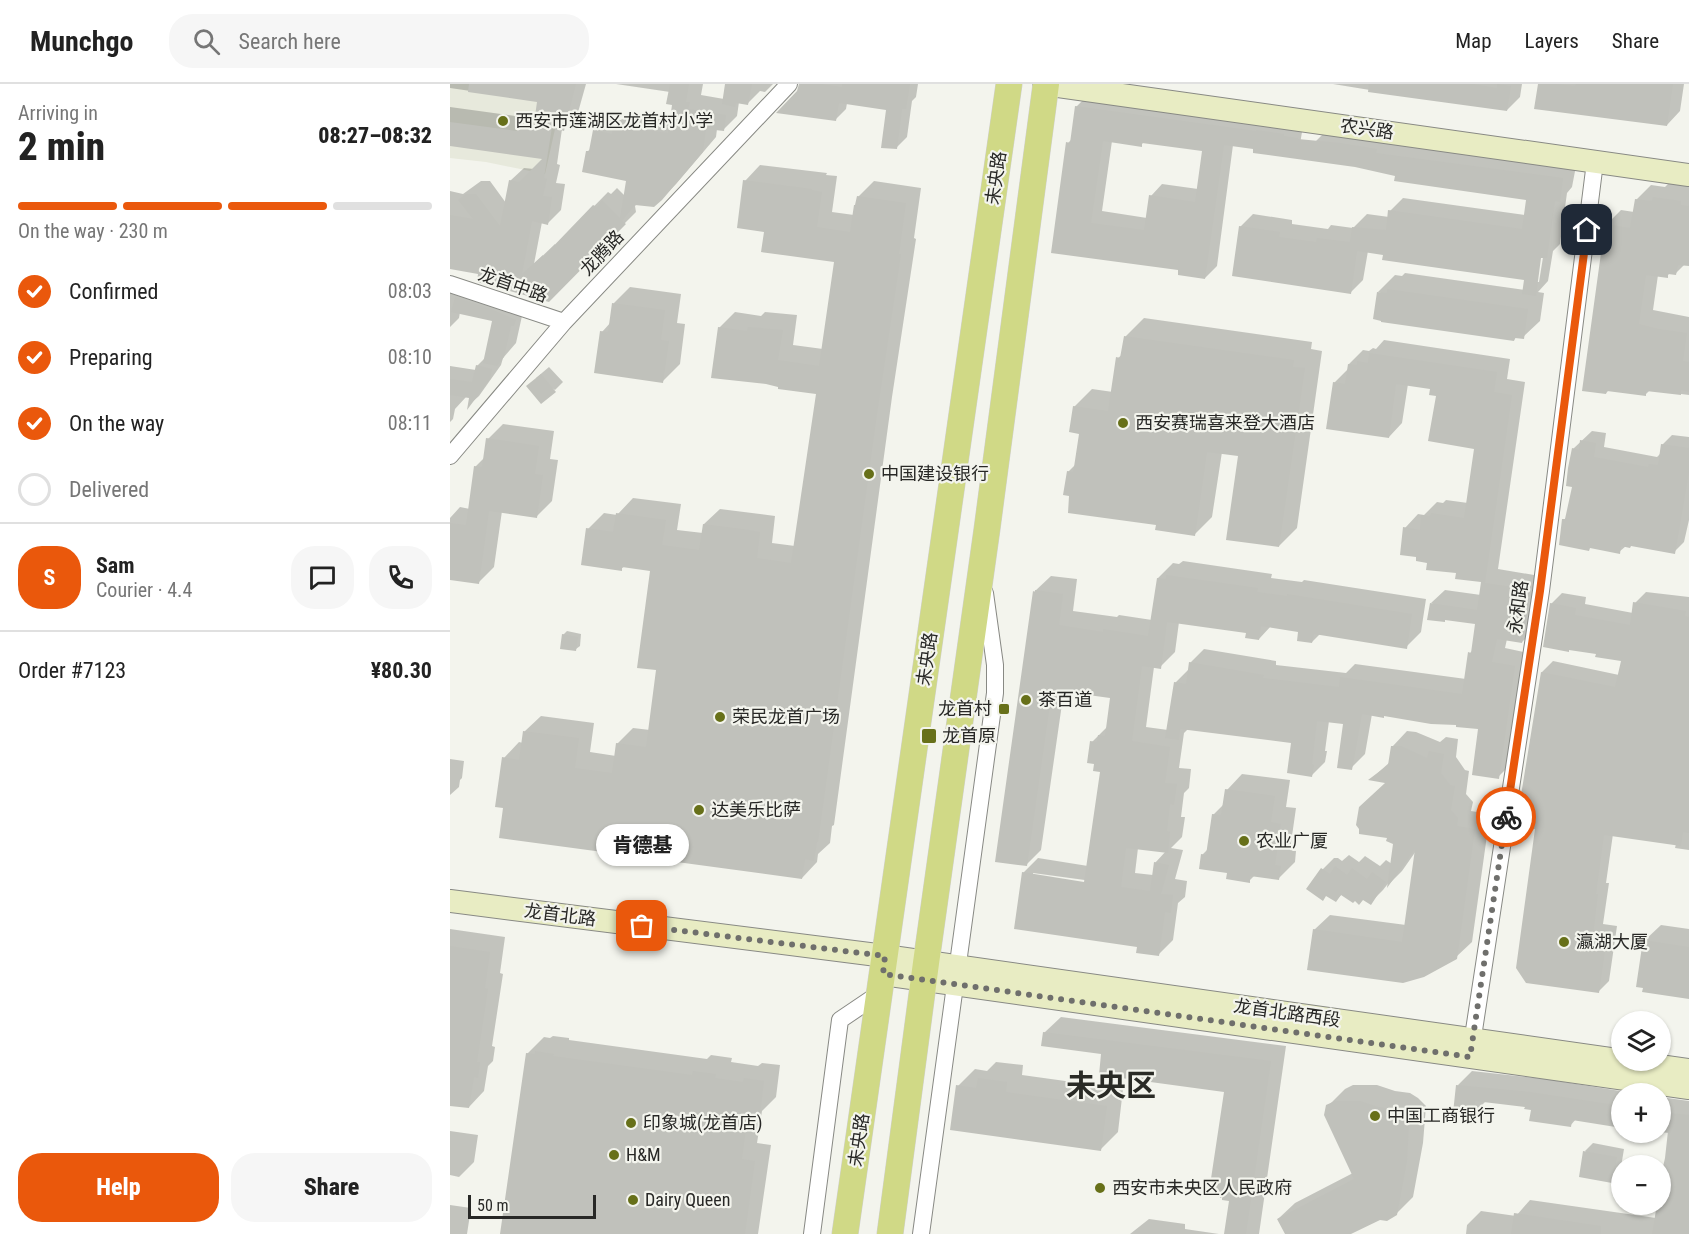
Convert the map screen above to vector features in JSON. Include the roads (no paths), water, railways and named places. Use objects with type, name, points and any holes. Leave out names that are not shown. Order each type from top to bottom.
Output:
[{"type":"main road","name":"未央路","points":[[845,1234],[1009,84]]},
{"type":"main road","name":"未央路","points":[[890,1234],[1046,84]]},
{"type":"street","name":"龙腾路","points":[[450,456],[564,322],[789,84]]},
{"type":"street","name":"农兴路","points":[[1046,84],[1689,175]]},
{"type":"street","name":"永和路","points":[[1471,1048],[1540,591],[1595,162]]},
{"type":"street","name":"龙首中路","points":[[450,284],[564,322]]},
{"type":"street","points":[[921,1234],[995,693],[995,665],[986,607],[983,554]]},
{"type":"street","name":"龙首北路","points":[[450,901],[883,974]]},
{"type":"street","name":"龙首北路西段","points":[[883,974],[924,971],[1471,1048],[1689,1070]]},
{"type":"street","points":[[812,1234],[840,1020],[883,974]]},
{"type":"street","name":"龙首北路西段","points":[[1471,1048],[1689,1088]]},
{"type":"place","name":"西安市莲湖区龙首村小学","points":[[503,121]]},
{"type":"place","name":"西安赛瑞喜来登大酒店","points":[[1123,423]]},
{"type":"place","name":"中国建设银行","points":[[869,474]]},
{"type":"place","name":"茶百道","points":[[1026,700]]},
{"type":"place","name":"龙首村","points":[[1004,709]]},
{"type":"place","name":"荣民龙首广场","points":[[720,717]]},
{"type":"place","name":"龙首原","points":[[929,736]]},
{"type":"place","name":"达美乐比萨","points":[[699,810]]},
{"type":"place","name":"农业广厦","points":[[1244,841]]},
{"type":"place","name":"肯德基","points":[[642,926]]},
{"type":"place","name":"瀛湖大厦","points":[[1564,942]]},
{"type":"place","name":"中国工商银行","points":[[1375,1116]]},
{"type":"place","name":"印象城(龙首店)","points":[[631,1123]]},
{"type":"place","name":"H&M","points":[[614,1155]]},
{"type":"place","name":"西安市未央区人民政府","points":[[1100,1188]]},
{"type":"place","name":"Dairy Queen","points":[[633,1200]]},
{"type":"district","name":"未央区","points":[[1111,1086]]}]
